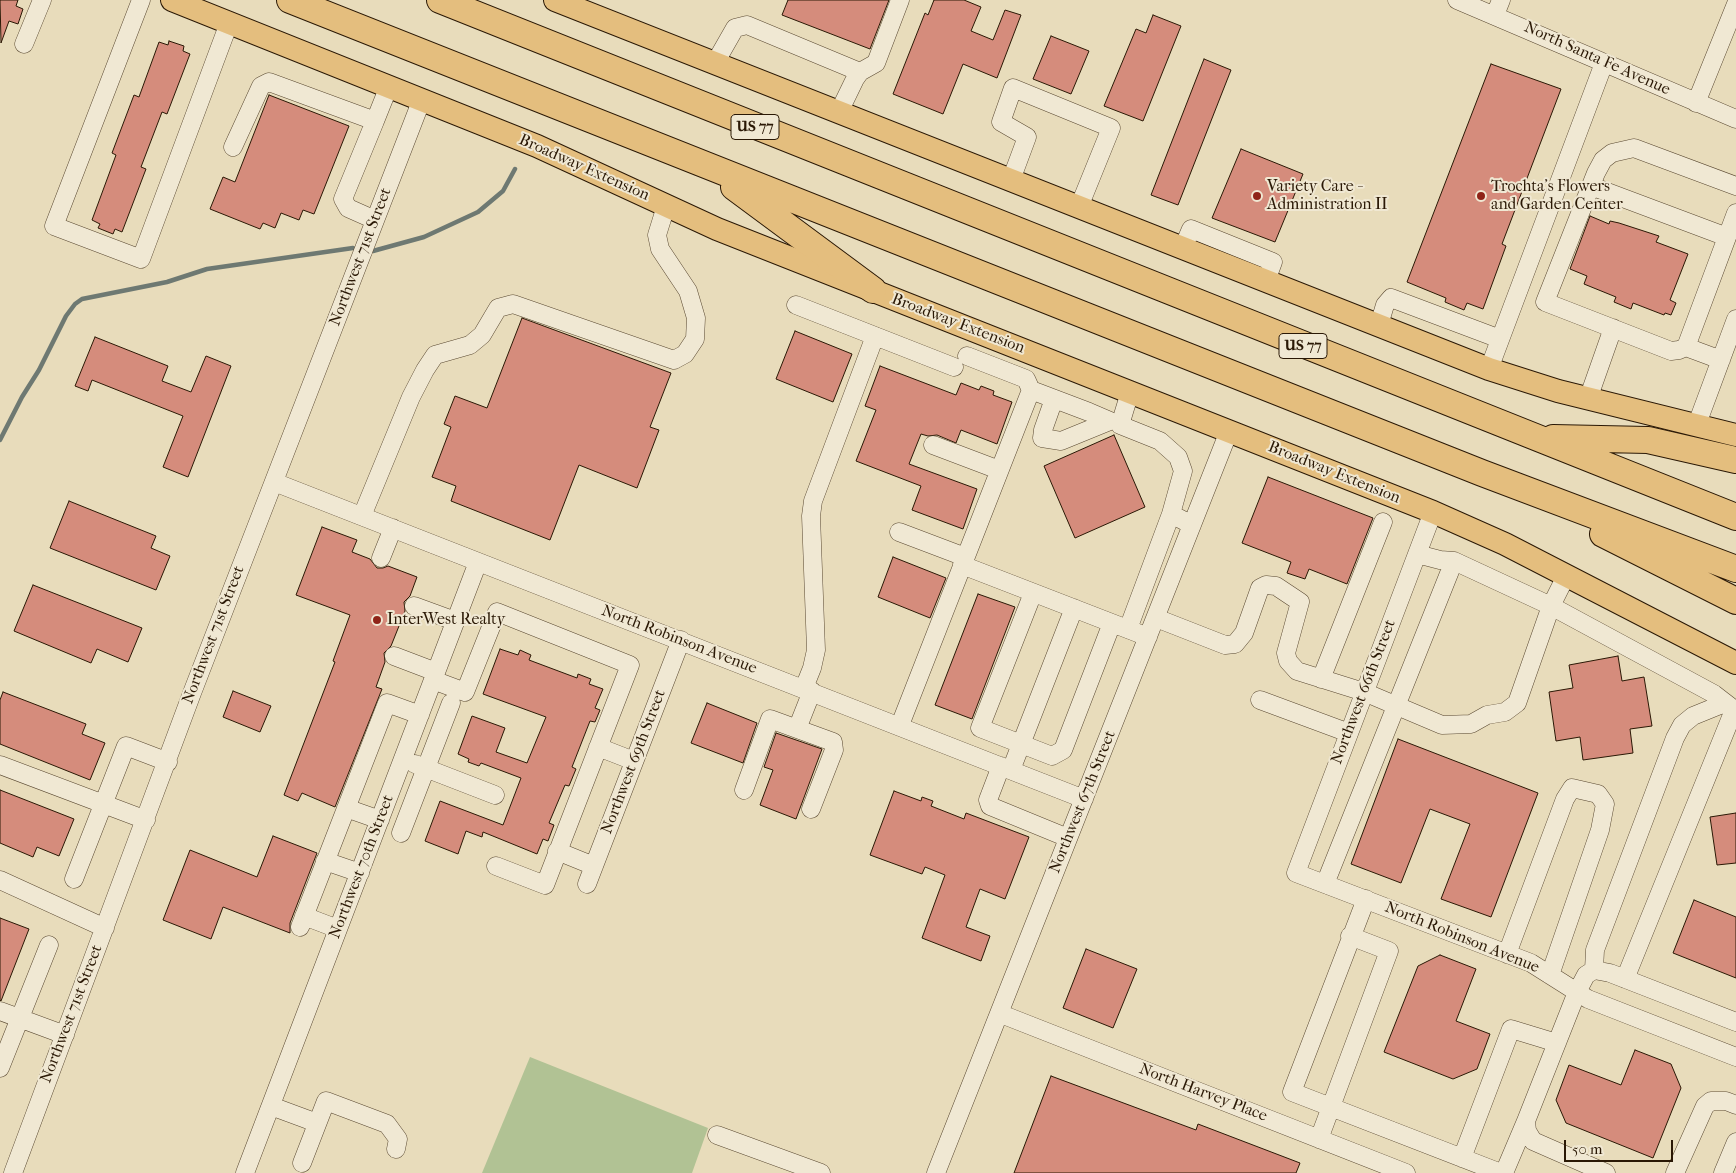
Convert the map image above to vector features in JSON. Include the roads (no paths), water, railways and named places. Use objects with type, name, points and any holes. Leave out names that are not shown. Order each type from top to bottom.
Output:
[{"type":"highway","points":[[290,0],[706,166],[1283,392],[1482,473],[1736,569]]},
{"type":"highway","name":"US 77","points":[[440,0],[1736,517]]},
{"type":"highway","points":[[706,166],[874,290]]},
{"type":"highway","points":[[1535,438],[1648,440],[1736,460]]},
{"type":"highway","points":[[1482,473],[1736,601]]},
{"type":"main road","name":"Broadway Extension","points":[[172,0],[584,166],[666,206],[1433,512],[1504,544],[1736,663]]},
{"type":"main road","points":[[555,0],[1489,369],[1588,399],[1736,435]]},
{"type":"street","points":[[24,44],[42,0]]},
{"type":"street","points":[[141,0],[54,226],[141,259],[230,23]]},
{"type":"street","points":[[839,112],[848,91],[860,72],[876,63],[900,0]]},
{"type":"street","name":"North Santa Fe Avenue","points":[[1457,0],[1498,8],[1604,63],[1696,103],[1736,118]]},
{"type":"street","points":[[1696,103],[1736,4]]},
{"type":"street","points":[[715,63],[735,28],[747,25],[860,72]]},
{"type":"street","points":[[1489,369],[1604,63]]},
{"type":"street","points":[[233,147],[261,86],[269,82],[374,121]]},
{"type":"street","points":[[375,220],[348,208],[343,199],[389,86]]},
{"type":"street","points":[[1011,180],[1027,137],[1001,122],[1013,88],[1111,128],[1080,207]]},
{"type":"street","name":"Northwest 71st Street","points":[[13,1173],[168,762],[192,692],[422,100]]},
{"type":"street","points":[[1721,360],[1686,347],[1671,350],[1545,302],[1603,160],[1619,150],[1634,148],[1736,186]]},
{"type":"street","points":[[1591,186],[1727,237]]},
{"type":"street","points":[[362,516],[411,397],[425,370],[435,355],[470,345],[482,335],[498,308],[513,304],[674,360],[685,354],[695,339],[696,318],[688,292],[660,249],[657,235],[666,206]]},
{"type":"street","points":[[1686,347],[1736,212]]},
{"type":"street","points":[[1379,326],[1385,305],[1390,298],[1500,339]]},
{"type":"street","points":[[796,304],[875,336],[1026,379],[1031,390],[1160,441],[1178,457],[1183,471],[1171,514],[1063,750],[1052,756],[980,728],[1033,592]]},
{"type":"street","points":[[1697,424],[1736,319]]},
{"type":"street","points":[[1588,399],[1613,328]]},
{"type":"street","points":[[798,729],[816,650],[811,516],[813,501],[875,336]]},
{"type":"street","points":[[900,725],[1031,390]]},
{"type":"street","points":[[1054,399],[1042,438],[1061,441],[1115,423],[1130,392]]},
{"type":"street","name":"Northwest 67th Street","points":[[936,1173],[1229,431]]},
{"type":"street","points":[[933,445],[1000,470]]},
{"type":"street","name":"North Robinson Avenue","points":[[274,482],[900,725],[1084,799]]},
{"type":"street","name":"Northwest 66th Street","points":[[1296,873],[1433,512]]},
{"type":"street","points":[[1171,514],[1192,525]]},
{"type":"street","points":[[1321,678],[1383,522]]},
{"type":"street","points":[[381,558],[393,528]]},
{"type":"street","points":[[899,532],[1033,592],[1148,637]]},
{"type":"street","points":[[1417,554],[1440,560],[1454,561],[1551,606],[1643,655],[1732,708]]},
{"type":"street","points":[[1325,884],[1454,561]]},
{"type":"street","name":"Northwest 70th Street","points":[[245,1173],[478,562]]},
{"type":"street","points":[[1156,618],[1225,645],[1235,644],[1244,633],[1260,588],[1266,585],[1276,586],[1300,602],[1286,653],[1288,661],[1297,671],[1364,692],[1442,725],[1471,724],[1488,715],[1505,712],[1517,703],[1551,606],[1566,576]]},
{"type":"street","points":[[414,606],[456,621]]},
{"type":"street","points":[[1068,838],[990,806],[988,800],[1020,744],[1074,608]]},
{"type":"street","points":[[394,656],[465,692],[497,612],[630,665],[545,885],[496,866]]},
{"type":"street","name":"Northwest 69th Street","points":[[587,884],[680,640]]},
{"type":"street","points":[[1260,700],[1349,733]]},
{"type":"street","points":[[338,928],[302,921],[387,703],[420,715]]},
{"type":"street","points":[[401,833],[451,703]]},
{"type":"street","points":[[1594,970],[1595,950],[1675,738],[1682,725],[1694,716],[1732,708]]},
{"type":"street","points":[[1625,979],[1732,708]]},
{"type":"street","points":[[744,790],[770,719],[833,742],[834,750],[811,809]]},
{"type":"street","points":[[74,879],[126,746],[168,762]]},
{"type":"street","points":[[598,747],[634,761]]},
{"type":"street","points":[[403,760],[495,795]]},
{"type":"street","points":[[0,765],[146,820]]},
{"type":"street","points":[[1507,954],[1566,799],[1572,788],[1598,794],[1604,804],[1600,830],[1550,974]]},
{"type":"street","points":[[346,808],[380,820]]},
{"type":"street","points":[[558,851],[594,866]]},
{"type":"street","points":[[326,861],[360,873]]},
{"type":"street","name":"North Robinson Avenue","points":[[1296,873],[1531,963],[1588,999],[1736,1057]]},
{"type":"street","points":[[0,880],[105,928]]},
{"type":"street","points":[[1366,900],[1350,936],[1292,1092],[1502,1173],[1526,1121],[1577,992],[1586,975],[1594,970],[1625,979],[1736,1022]]},
{"type":"street","points":[[1319,1139],[1389,951],[1350,936]]},
{"type":"street","points":[[0,1068],[50,945]]},
{"type":"street","points":[[0,1011],[65,1035]]},
{"type":"street","name":"North Harvey Place","points":[[1000,1014],[1406,1173]]},
{"type":"street","points":[[1462,1158],[1511,1029],[1557,1043]]},
{"type":"street","points":[[302,1163],[326,1101],[387,1124],[398,1139],[396,1149]]},
{"type":"street","points":[[1675,1173],[1704,1106],[1711,1101],[1726,1101],[1736,1105]]},
{"type":"street","points":[[271,1106],[317,1123]]},
{"type":"street","points":[[1526,1121],[1527,1131],[1533,1141],[1606,1173]]},
{"type":"street","points":[[717,1135],[821,1173]]},
{"type":"street","points":[[1723,1173],[1736,1142]]},
{"type":"waterway","points":[[373,251],[424,237],[478,212],[503,191],[515,169]]},
{"type":"waterway","points":[[0,440],[22,397],[39,370],[66,316],[75,304],[82,299],[167,282],[207,269],[353,248]]},
{"type":"place","name":"Variety Care - Administration II","points":[[1257,196]]},
{"type":"place","name":"Trochta's Flowers and Garden Center","points":[[1481,196]]},
{"type":"place","name":"InterWest Realty","points":[[377,620]]}]
